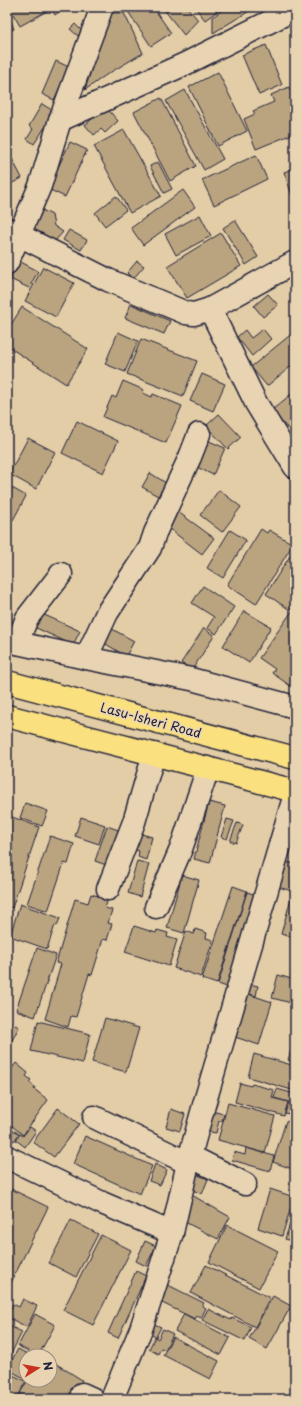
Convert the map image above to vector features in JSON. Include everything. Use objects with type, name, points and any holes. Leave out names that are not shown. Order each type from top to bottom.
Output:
[{"type":"main road","name":"Lasu-Isheri Road","points":[[7,682],[295,758]]},
{"type":"main road","points":[[7,716],[295,792]]},
{"type":"street","points":[[7,262],[13,233],[40,186],[60,120],[102,7]]},
{"type":"street","points":[[60,120],[185,64],[295,9]]},
{"type":"street","points":[[13,233],[108,280],[178,311],[194,314],[210,309],[295,262]]},
{"type":"street","points":[[210,309],[256,402],[295,467]]},
{"type":"street","points":[[86,658],[106,613],[150,548],[155,533],[190,457],[198,434]]},
{"type":"street","points":[[61,574],[27,618],[12,641],[86,658],[191,679],[295,707]]},
{"type":"street","points":[[108,889],[134,822],[154,754]]},
{"type":"street","points":[[156,907],[181,849],[208,768]]},
{"type":"street","points":[[112,1399],[141,1329],[172,1233],[189,1160],[295,792]]},
{"type":"street","points":[[94,1117],[245,1184]]},
{"type":"street","points":[[7,1157],[102,1203],[172,1233]]},
{"type":"building","points":[[9,7],[45,7],[47,11],[20,26]]},
{"type":"building","points":[[50,7],[65,7],[55,15]]},
{"type":"building","points":[[125,7],[153,7],[171,33],[151,46]]},
{"type":"building","points":[[162,7],[187,7],[198,20],[184,35]]},
{"type":"building","points":[[195,7],[223,7],[205,20]]},
{"type":"building","points":[[226,7],[256,7],[213,33],[213,17]]},
{"type":"building","points":[[7,11],[14,29],[7,32]]},
{"type":"building","points":[[109,13],[124,13],[143,53],[106,75],[85,90]]},
{"type":"building","points":[[75,24],[82,31],[78,36],[70,29]]},
{"type":"building","points":[[266,45],[282,85],[259,95],[242,55]]},
{"type":"building","points":[[56,61],[69,67],[54,100],[42,94]]},
{"type":"building","points":[[218,72],[247,131],[218,146],[189,87]]},
{"type":"building","points":[[289,87],[295,102],[295,133],[256,149],[244,119],[255,114],[253,111],[274,102],[271,95]]},
{"type":"building","points":[[185,90],[223,159],[204,170],[166,101]]},
{"type":"building","points":[[161,98],[196,166],[170,181],[134,112]]},
{"type":"building","points":[[42,104],[55,112],[34,144],[27,139],[33,129],[29,126]]},
{"type":"building","points":[[106,107],[118,121],[105,133],[101,129],[94,135],[85,125]]},
{"type":"building","points":[[124,130],[161,196],[130,213],[94,146]]},
{"type":"building","points":[[70,142],[87,150],[65,197],[48,189]]},
{"type":"building","points":[[10,155],[22,178],[7,186],[7,156]]},
{"type":"building","points":[[256,155],[267,179],[214,205],[202,180]]},
{"type":"building","points":[[158,162],[172,189],[164,193],[150,166]]},
{"type":"building","points":[[295,168],[295,204],[284,172]]},
{"type":"building","points":[[183,190],[195,207],[143,245],[131,228]]},
{"type":"building","points":[[116,196],[126,210],[105,226],[95,213]]},
{"type":"building","points":[[40,209],[52,215],[54,226],[63,232],[54,242],[30,229]]},
{"type":"building","points":[[200,215],[211,236],[176,255],[165,234]]},
{"type":"building","points":[[235,220],[258,257],[246,265],[223,228]]},
{"type":"building","points":[[69,230],[87,240],[81,250],[63,240]]},
{"type":"building","points":[[221,233],[241,266],[187,298],[167,266]]},
{"type":"building","points":[[19,261],[38,271],[29,288],[10,279]]},
{"type":"building","points":[[137,261],[144,266],[133,279],[127,273]]},
{"type":"building","points":[[43,267],[74,283],[56,317],[25,301]]},
{"type":"building","points":[[268,294],[278,305],[263,317],[254,306]]},
{"type":"building","points":[[131,304],[170,321],[164,334],[125,318]]},
{"type":"building","points":[[22,307],[88,349],[66,384],[7,346],[7,331]]},
{"type":"building","points":[[263,329],[271,339],[252,356],[237,337],[245,330],[251,338]]},
{"type":"building","points":[[118,332],[138,341],[125,372],[105,364]]},
{"type":"building","points":[[294,332],[295,363],[267,386],[251,367]]},
{"type":"building","points":[[141,339],[197,361],[183,396],[127,374]]},
{"type":"building","points":[[202,374],[225,384],[213,411],[190,401]]},
{"type":"building","points":[[123,381],[144,390],[143,393],[152,397],[153,394],[182,406],[166,443],[103,417],[112,396],[116,398]]},
{"type":"building","points":[[295,391],[295,422],[287,428],[272,410]]},
{"type":"building","points":[[219,414],[241,437],[228,449],[206,426]]},
{"type":"building","points":[[77,421],[118,441],[103,473],[62,453]]},
{"type":"building","points":[[28,438],[55,452],[36,489],[9,474]]},
{"type":"building","points":[[209,441],[225,448],[213,475],[197,467]]},
{"type":"building","points":[[150,473],[166,483],[158,496],[142,487]]},
{"type":"building","points":[[7,485],[26,496],[13,520],[7,517]]},
{"type":"building","points":[[219,490],[241,507],[222,532],[200,515]]},
{"type":"building","points":[[174,509],[214,538],[202,554],[163,524]]},
{"type":"building","points":[[261,529],[267,533],[269,530],[293,544],[256,604],[227,585]]},
{"type":"building","points":[[230,530],[246,540],[223,578],[207,568]]},
{"type":"building","points":[[295,548],[295,603],[290,610],[266,594]]},
{"type":"building","points":[[203,586],[234,607],[216,634],[207,628],[214,617],[192,603]]},
{"type":"building","points":[[295,607],[295,683],[292,687],[272,673],[275,669],[259,658]]},
{"type":"building","points":[[244,611],[271,627],[249,663],[223,646]]},
{"type":"building","points":[[40,613],[80,631],[73,645],[34,627]]},
{"type":"building","points":[[204,628],[214,636],[192,670],[181,663]]},
{"type":"building","points":[[112,629],[134,641],[126,656],[104,643]]},
{"type":"building","points":[[209,802],[225,806],[210,863],[194,859]]},
{"type":"building","points":[[25,803],[48,811],[42,826],[20,818]]},
{"type":"building","points":[[7,815],[39,827],[12,908],[7,907]]},
{"type":"building","points":[[81,817],[105,825],[99,844],[75,836]]},
{"type":"building","points":[[227,819],[234,821],[227,839],[221,837]]},
{"type":"building","points":[[237,823],[243,825],[236,843],[230,841]]},
{"type":"building","points":[[107,826],[124,832],[112,867],[95,861]]},
{"type":"building","points":[[134,832],[152,837],[146,860],[138,857],[139,851],[130,848]]},
{"type":"building","points":[[50,836],[74,844],[68,864],[64,863],[48,911],[27,904]]},
{"type":"building","points":[[137,861],[149,864],[140,897],[128,893]]},
{"type":"building","points":[[283,861],[295,864],[295,881],[292,891],[275,886]]},
{"type":"building","points":[[182,875],[199,880],[184,933],[167,928]]},
{"type":"building","points":[[233,886],[247,891],[217,984],[202,979]]},
{"type":"building","points":[[247,892],[259,896],[230,988],[218,984]]},
{"type":"building","points":[[91,894],[108,899],[105,908],[112,910],[108,923],[112,924],[107,940],[103,939],[92,975],[89,974],[76,1017],[71,1016],[68,1027],[45,1019],[61,964],[56,963],[75,899],[88,903]]},
{"type":"building","points":[[292,895],[295,896],[295,938],[281,934]]},
{"type":"building","points":[[20,904],[60,918],[57,926],[55,925],[47,949],[10,936]]},
{"type":"building","points":[[134,926],[156,933],[157,930],[168,933],[167,937],[177,940],[169,966],[125,952]]},
{"type":"building","points":[[195,929],[207,933],[206,938],[213,940],[201,977],[174,968],[186,931],[194,934]]},
{"type":"building","points":[[37,948],[56,955],[35,1017],[16,1010]]},
{"type":"building","points":[[278,975],[295,980],[295,1004],[272,998]]},
{"type":"building","points":[[249,984],[258,986],[256,996],[247,993]]},
{"type":"building","points":[[245,993],[272,1002],[259,1045],[232,1036]]},
{"type":"building","points":[[105,1018],[139,1028],[126,1072],[92,1062]]},
{"type":"building","points":[[7,1021],[19,1027],[7,1050]]},
{"type":"building","points":[[38,1021],[90,1034],[83,1063],[31,1051]]},
{"type":"building","points":[[295,1038],[295,1063],[288,1060]]},
{"type":"building","points":[[254,1054],[295,1066],[295,1091],[248,1077]]},
{"type":"building","points":[[16,1063],[28,1073],[26,1076],[31,1080],[29,1082],[35,1087],[34,1089],[48,1100],[23,1135],[11,1125],[8,1129],[7,1128],[7,1075]]},
{"type":"building","points":[[240,1083],[251,1086],[252,1084],[274,1090],[272,1098],[288,1102],[284,1116],[235,1102]]},
{"type":"building","points":[[277,1089],[295,1094],[295,1115],[285,1113],[289,1102],[274,1098]]},
{"type":"building","points":[[228,1103],[275,1116],[265,1153],[218,1140]]},
{"type":"building","points":[[58,1108],[79,1124],[54,1157],[33,1142]]},
{"type":"building","points":[[171,1109],[185,1114],[180,1131],[166,1127]]},
{"type":"building","points":[[211,1111],[224,1114],[222,1121],[219,1121],[216,1133],[205,1131]]},
{"type":"building","points":[[286,1121],[295,1124],[295,1170],[273,1162]]},
{"type":"building","points":[[30,1127],[36,1131],[25,1147],[16,1140],[20,1134],[23,1136]]},
{"type":"building","points":[[7,1128],[10,1128],[19,1134],[14,1141],[7,1137]]},
{"type":"building","points":[[85,1136],[152,1166],[140,1194],[73,1164]]},
{"type":"building","points":[[246,1148],[274,1156],[270,1171],[232,1160],[234,1152],[245,1155]]},
{"type":"building","points":[[155,1164],[167,1170],[160,1185],[149,1181]]},
{"type":"building","points":[[191,1172],[208,1179],[202,1194],[185,1187]]},
{"type":"building","points":[[11,1189],[48,1207],[7,1291],[7,1216],[9,1211],[7,1209],[7,1197]]},
{"type":"building","points":[[270,1189],[294,1197],[282,1236],[258,1228]]},
{"type":"building","points":[[190,1194],[230,1217],[218,1239],[177,1218]]},
{"type":"building","points":[[295,1208],[295,1242],[285,1239]]},
{"type":"building","points":[[71,1220],[98,1234],[76,1277],[49,1263]]},
{"type":"building","points":[[227,1225],[278,1251],[259,1288],[209,1262]]},
{"type":"building","points":[[101,1235],[131,1250],[93,1325],[63,1310]]},
{"type":"building","points":[[145,1241],[156,1246],[146,1266],[136,1261]]},
{"type":"building","points":[[206,1265],[270,1298],[255,1327],[191,1293]]},
{"type":"building","points":[[136,1271],[146,1276],[118,1338],[108,1333]]},
{"type":"building","points":[[166,1284],[204,1303],[202,1306],[206,1308],[201,1318],[197,1316],[195,1319],[158,1301]]},
{"type":"building","points":[[273,1296],[291,1306],[267,1349],[249,1339]]},
{"type":"building","points":[[23,1299],[37,1306],[27,1327],[7,1317],[13,1304],[19,1307]]},
{"type":"building","points":[[208,1309],[231,1320],[232,1318],[251,1327],[245,1341],[202,1320]]},
{"type":"building","points":[[35,1314],[55,1325],[42,1348],[22,1348],[18,1346]]},
{"type":"building","points":[[184,1314],[230,1338],[221,1355],[175,1331]]},
{"type":"building","points":[[154,1324],[161,1327],[156,1337],[150,1334]]},
{"type":"building","points":[[7,1325],[22,1332],[7,1362]]},
{"type":"building","points":[[163,1329],[173,1334],[165,1350],[161,1348],[158,1354],[149,1349],[155,1337],[158,1339]]},
{"type":"building","points":[[173,1337],[219,1361],[210,1379],[163,1355]]},
{"type":"building","points":[[18,1349],[18,1375],[7,1369]]},
{"type":"building","points":[[58,1365],[82,1380],[71,1399],[30,1399],[20,1393],[23,1388],[58,1388]]},
{"type":"building","points":[[8,1373],[18,1377],[18,1388],[22,1388],[17,1399],[7,1399]]}]
